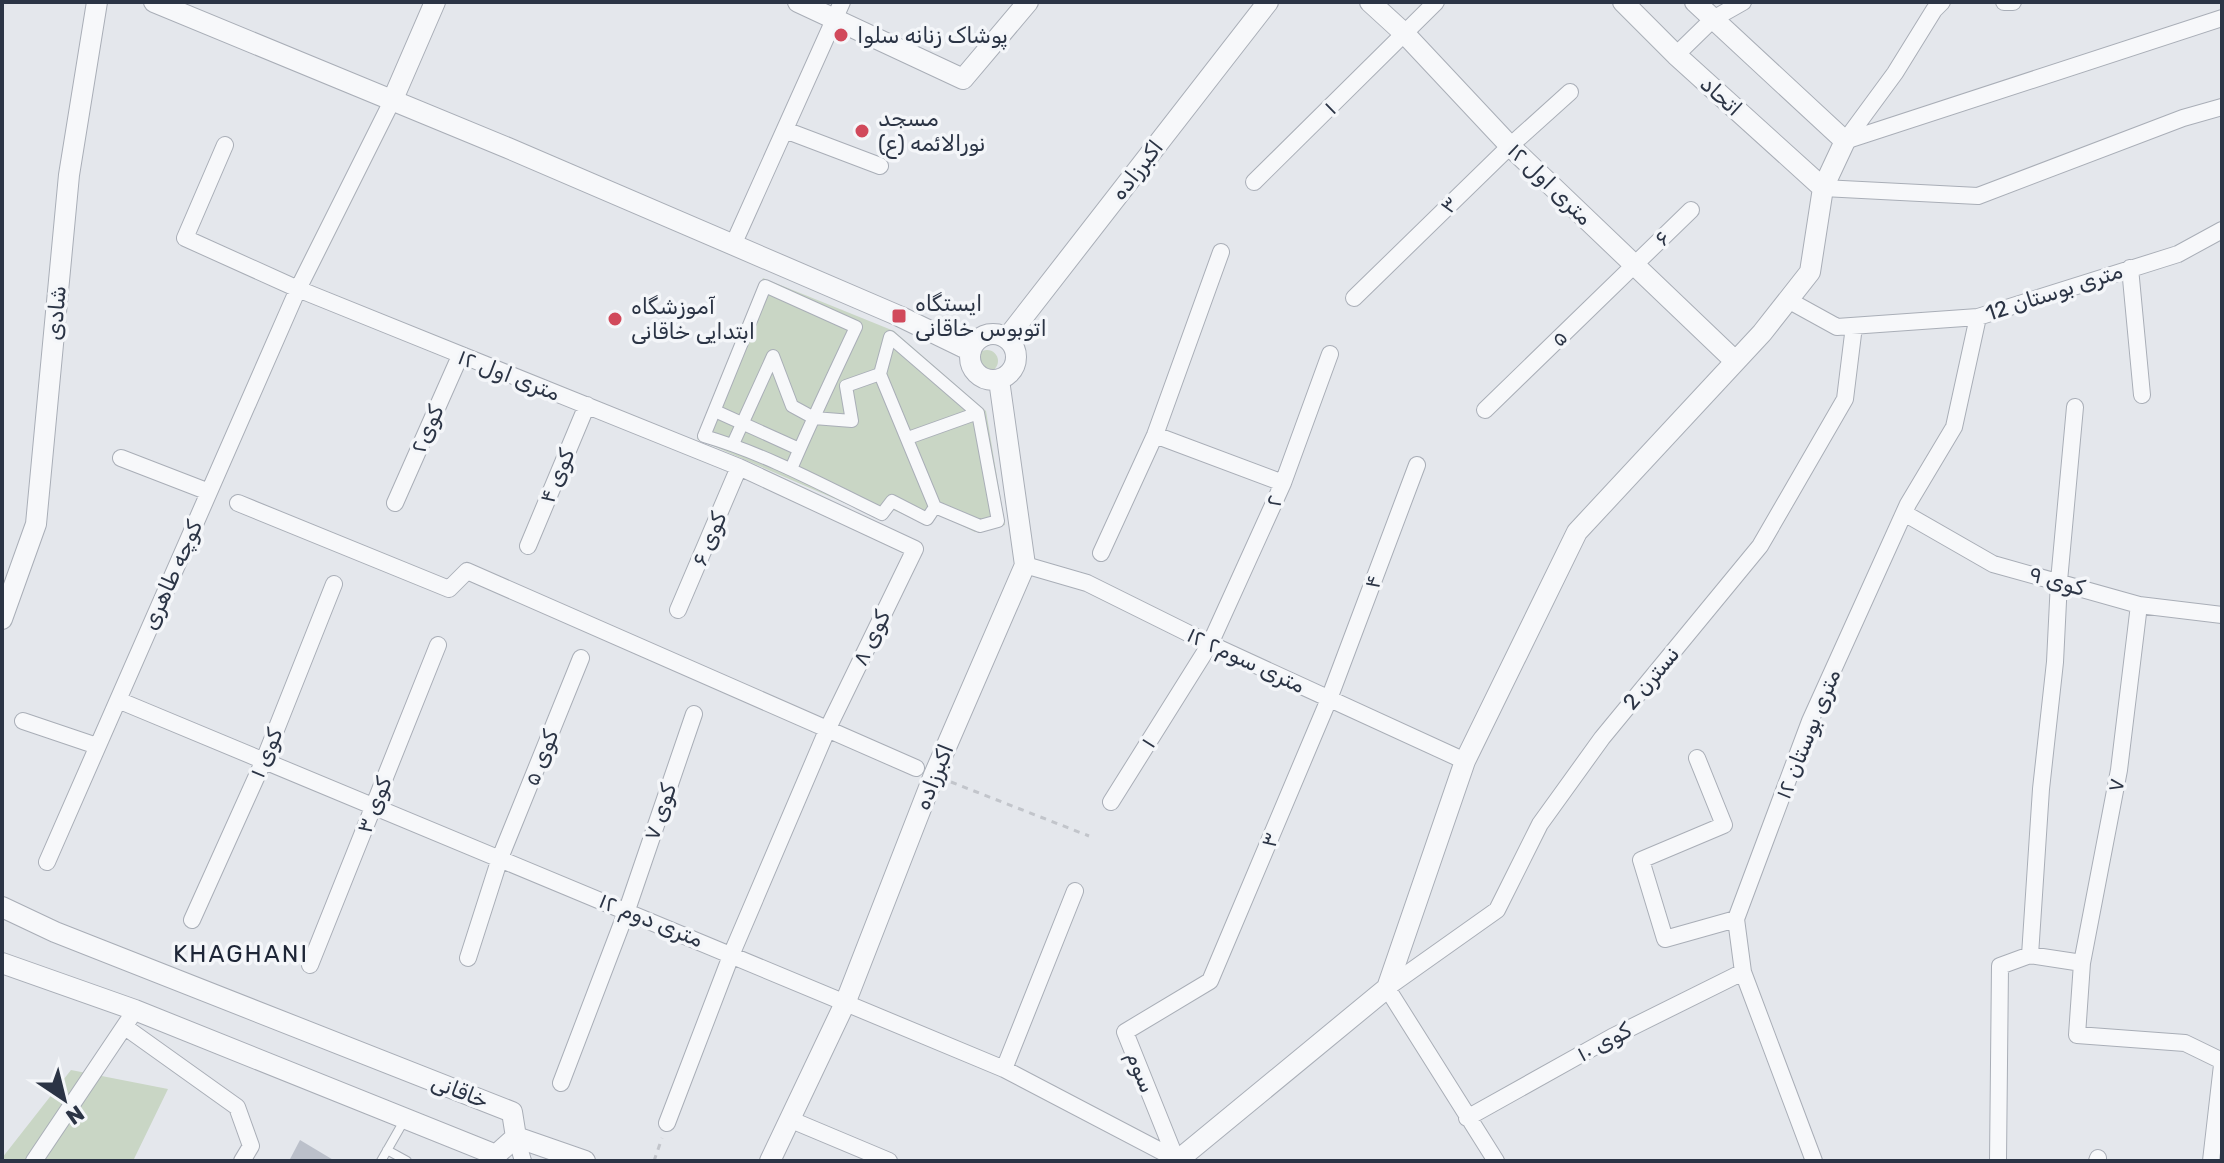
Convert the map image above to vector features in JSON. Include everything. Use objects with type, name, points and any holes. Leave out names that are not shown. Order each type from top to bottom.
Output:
[{"type":"street","name":"شادی","points":[[2,619],[36,524],[69,175],[97,2]]},
{"type":"street","points":[[154,2],[393,99],[899,316],[971,351]]},
{"type":"street","points":[[298,289],[393,99],[435,2]]},
{"type":"street","points":[[798,2],[838,10],[963,79],[1028,2]]},
{"type":"street","name":"اکبرزاده","points":[[1007,338],[1268,2]]},
{"type":"street","name":"۱۲ متری اول","points":[[1370,2],[1405,34],[1510,146],[1735,361]]},
{"type":"street","points":[[1405,34],[1436,2]]},
{"type":"street","name":"اتحاد","points":[[1623,2],[1676,55],[1823,188]]},
{"type":"street","points":[[1695,2],[1845,141]]},
{"type":"street","points":[[1676,55],[1713,19],[1743,2]]},
{"type":"street","points":[[1176,1160],[1387,988],[1465,761],[1577,532],[1735,361],[1810,272],[1823,188],[1845,141],[1942,2]]},
{"type":"street","points":[[2004,2],[2013,2]]},
{"type":"street","points":[[733,245],[838,10]]},
{"type":"street","points":[[1845,141],[2222,18]]},
{"type":"street","name":"۱","points":[[1254,182],[1405,34]]},
{"type":"street","points":[[1510,146],[1570,92]]},
{"type":"street","points":[[1823,188],[1978,196],[2183,118],[2222,107]]},
{"type":"street","points":[[785,130],[880,166]]},
{"type":"street","name":"۱۲ متری اول","points":[[225,145],[185,238],[460,356],[739,467],[915,549]]},
{"type":"street","name":"۳","points":[[1354,298],[1510,146]]},
{"type":"street","name":"۶","points":[[1633,265],[1691,210]]},
{"type":"street","name":"12 متری بوستان","points":[[1788,300],[1837,327],[1978,317],[2178,254],[2222,230]]},
{"type":"street","points":[[1101,553],[1155,435],[1221,252]]},
{"type":"street","name":"۵","points":[[1485,410],[1633,265]]},
{"type":"street","points":[[2130,268],[2142,395]]},
{"type":"street","points":[[791,469],[856,327],[765,286],[704,436],[733,444],[791,469],[882,514],[892,501],[927,519],[935,507]]},
{"type":"street","name":"کوچه طاهری","points":[[47,862],[298,289]]},
{"type":"street","name":"۱۲ متری بوستان","points":[[1814,1161],[1743,972],[1736,919],[1810,721],[1904,513],[1954,427],[1978,317]]},
{"type":"street","name":"نسترن 2","points":[[1387,988],[1497,910],[1540,824],[1593,750],[1760,546],[1845,399],[1854,326]]},
{"type":"street","points":[[986,335],[1007,338],[1016,350],[1015,364],[1006,376],[991,380],[977,373],[972,366],[974,344],[986,335]]},
{"type":"street","points":[[890,337],[978,413],[998,521],[980,526],[935,507],[880,374],[890,337]]},
{"type":"street","name":"۲","points":[[1210,644],[1283,483],[1330,354]]},
{"type":"street","name":"کوی۲","points":[[395,503],[460,356]]},
{"type":"street","points":[[733,444],[773,356],[792,406],[814,418],[852,421],[846,386],[880,374]]},
{"type":"street","points":[[999,380],[1025,565]]},
{"type":"street","name":"کوی ۴","points":[[528,546],[587,405]]},
{"type":"street","points":[[2030,955],[2075,407]]},
{"type":"street","points":[[715,411],[799,449]]},
{"type":"street","points":[[908,438],[978,413]]},
{"type":"street","points":[[1155,435],[1283,483]]},
{"type":"street","points":[[121,458],[209,492]]},
{"type":"street","name":"۴","points":[[1329,699],[1417,465]]},
{"type":"street","name":"کوی ۶","points":[[678,610],[739,467]]},
{"type":"street","points":[[238,503],[449,589],[467,571],[925,772]]},
{"type":"street","name":"کوی ۹","points":[[1904,513],[1993,564],[2139,605],[2222,615]]},
{"type":"street","name":"کوی ۸","points":[[667,1123],[732,953],[828,728],[915,549]]},
{"type":"street","name":"اکبرزاده","points":[[770,1161],[846,1001],[925,772],[1025,565]]},
{"type":"street","name":"۱۲ متری سوم۲","points":[[1025,565],[1087,583],[1210,644],[1465,761]]},
{"type":"street","name":"کوی ۱","points":[[192,920],[264,760],[334,584]]},
{"type":"street","name":"۷","points":[[2139,605],[2119,770],[2082,963],[2077,1035],[2185,1043],[2222,1063]]},
{"type":"street","name":"۱","points":[[1111,802],[1210,644]]},
{"type":"street","name":"کوی ۳","points":[[310,965],[438,645]]},
{"type":"street","name":"کوی ۵","points":[[468,958],[500,858],[581,658]]},
{"type":"street","name":"۳","points":[[1210,981],[1329,699]]},
{"type":"street","name":"۱۲ متری دوم","points":[[118,700],[732,953],[1004,1069],[1176,1160]]},
{"type":"street","name":"کوی ۷","points":[[561,1083],[627,910],[694,714]]},
{"type":"street","points":[[23,721],[97,746]]},
{"type":"street","points":[[1697,758],[1724,825],[1641,860],[1665,939],[1736,919]]},
{"type":"street","points":[[1004,1069],[1075,891]]},
{"type":"street","name":"خاقانی","points":[[2,963],[130,1019],[405,1118],[496,1155],[516,1137],[512,1112],[6,914]]},
{"type":"street","points":[[1998,1161],[2000,966],[2030,955],[2082,963]]},
{"type":"street","name":"کوی ۱۰","points":[[1467,1118],[1612,1037],[1743,972]]},
{"type":"street","name":"سوم","points":[[1176,1160],[1125,1032],[1210,981]]},
{"type":"street","points":[[1387,988],[1496,1161]]},
{"type":"street","points":[[34,1161],[130,1019],[237,1107],[251,1146],[242,1161]]},
{"type":"street","points":[[2211,1161],[2222,1063]]},
{"type":"street","points":[[789,1119],[889,1161]]},
{"type":"street","points":[[516,1137],[523,1161]]},
{"type":"street","points":[[516,1137],[585,1161]]},
{"type":"lane","points":[[381,1161],[405,1118]]},
{"type":"lane","points":[[387,1150],[407,1161]]},
{"type":"path","points":[[925,772],[1089,836]]},
{"type":"path","points":[[654,1161],[667,1123]]},
{"type":"green space","points":[[763,278],[894,331],[986,411],[1005,525],[975,532],[938,514],[929,525],[893,510],[884,520],[697,439]]},
{"type":"green space","points":[[987,350],[995,353],[998,361],[995,369],[987,372],[979,369],[976,361],[979,353]]},
{"type":"green space","points":[[71,1070],[168,1089],[133,1161],[2,1161],[2,1158]]},
{"type":"building","points":[[300,1140],[335,1161],[289,1161]]},
{"type":"place","name":"پوشاک زنانه سلوا","points":[[841,35]]},
{"type":"place","name":"مسجد نورالائمه (ع)","points":[[862,131]]},
{"type":"place","name":"ایستگاه اتوبوس خاقانی","points":[[899,316]]},
{"type":"place","name":"آموزشگاه ابتدایی خاقانی","points":[[615,319]]},
{"type":"district","name":"KHAGHANI","points":[[241,954]]}]
